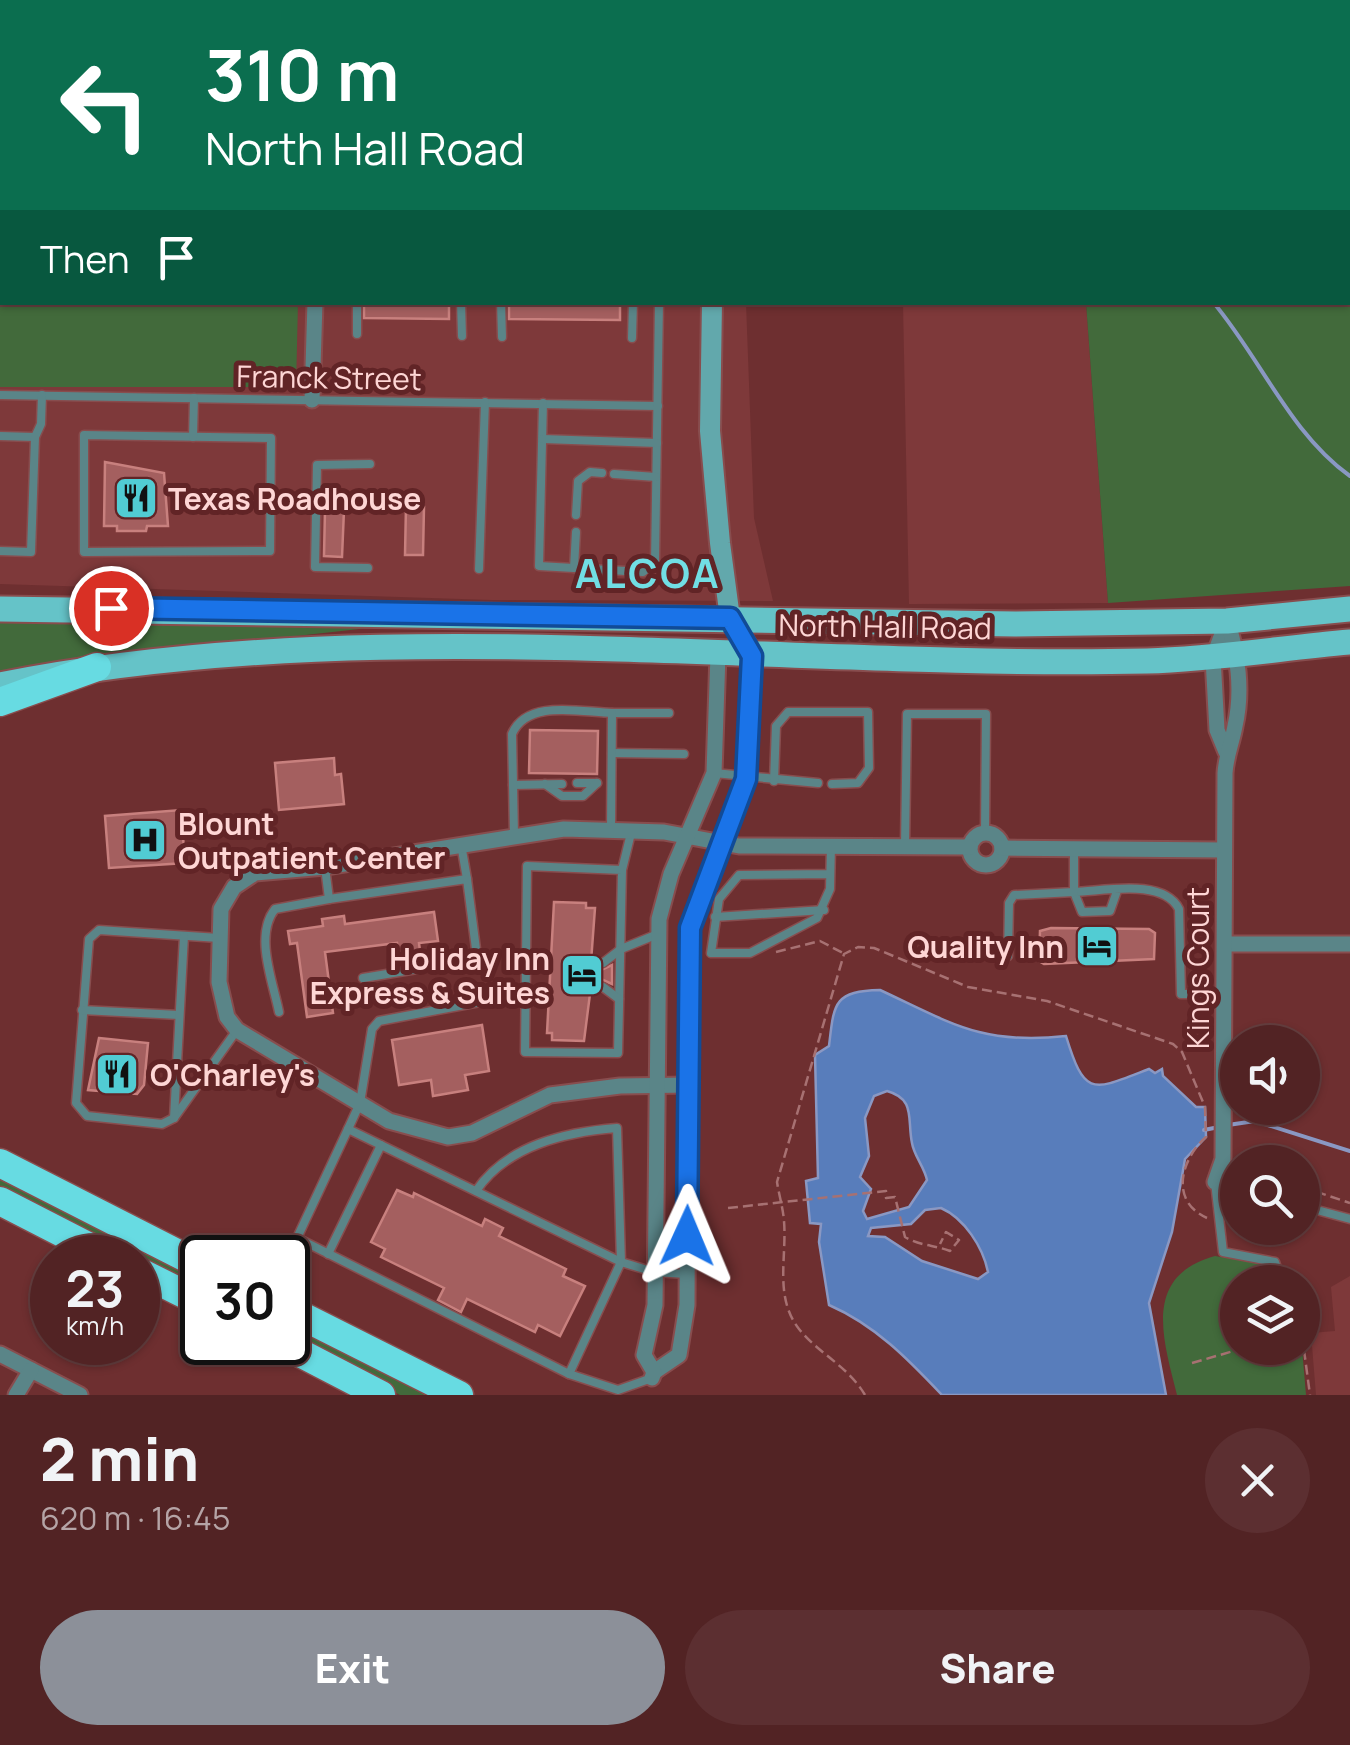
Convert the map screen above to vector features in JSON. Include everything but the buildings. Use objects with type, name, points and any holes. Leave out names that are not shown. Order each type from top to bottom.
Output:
[{"type":"highway","points":[[0,702],[97,667]]},
{"type":"highway","points":[[0,1163],[180,1255]]},
{"type":"highway","points":[[0,1201],[67,1235]]},
{"type":"highway","points":[[310,1320],[459,1395]]},
{"type":"highway","points":[[310,1358],[382,1395]]},
{"type":"main road","points":[[712,305],[710,431],[730,618],[752,656]]},
{"type":"main road","name":"North Hall Road","points":[[0,609],[1015,624],[1227,620],[1350,609]]},
{"type":"main road","points":[[313,646],[353,634],[421,627],[698,632],[716,629],[730,618]]},
{"type":"main road","points":[[718,654],[730,618]]},
{"type":"main road","name":"North Hall Road","points":[[0,685],[97,667],[313,646],[1000,661],[1212,658],[1350,642]]},
{"type":"street","points":[[312,400],[315,305]]},
{"type":"street","name":"Kings Court","points":[[1216,1182],[1223,1159],[1226,752],[1236,724],[1239,656],[1227,620]]},
{"type":"street","name":"Kings Court","points":[[1226,752],[1217,730],[1212,658],[1227,620]]},
{"type":"street","points":[[718,654],[714,773],[663,900],[658,934],[654,1305],[644,1355],[653,1375],[678,1355],[684,1336],[690,928],[746,779],[752,656]]},
{"type":"street","points":[[689,1085],[550,1094],[472,1133],[448,1137],[407,1128],[237,1030],[222,1002],[221,910],[245,878],[255,873],[325,868],[514,834],[632,829],[720,844],[970,847]]},
{"type":"street","points":[[985,832],[995,835],[1002,848],[996,862],[986,866],[972,858],[970,847],[974,837],[985,832]]},
{"type":"street","points":[[1002,848],[1224,850]]},
{"type":"street","points":[[1225,944],[1350,944]]},
{"type":"street","points":[[0,1354],[80,1395]]},
{"type":"street","points":[[16,1395],[31,1370]]},
{"type":"lane","points":[[356,305],[357,334]]},
{"type":"lane","points":[[461,305],[462,336]]},
{"type":"lane","points":[[501,305],[502,337]]},
{"type":"lane","points":[[632,338],[633,305]]},
{"type":"lane","points":[[543,403],[540,566],[643,572],[655,562],[659,305]]},
{"type":"lane","name":"Franck Street","points":[[0,395],[658,406]]},
{"type":"lane","points":[[0,551],[31,552],[35,437],[42,424],[42,396]]},
{"type":"lane","points":[[193,437],[194,398]]},
{"type":"lane","points":[[479,569],[485,402]]},
{"type":"lane","points":[[0,436],[35,437]]},
{"type":"lane","points":[[84,436],[193,437],[271,438],[270,551],[84,552],[84,436]]},
{"type":"lane","points":[[543,439],[657,442]]},
{"type":"lane","points":[[368,568],[315,567],[317,465],[370,464]]},
{"type":"lane","points":[[576,515],[578,481],[590,472],[602,473]]},
{"type":"lane","points":[[614,474],[656,476]]},
{"type":"lane","points":[[574,568],[576,532]]},
{"type":"lane","points":[[514,834],[512,734],[518,720],[533,712],[669,713]]},
{"type":"lane","points":[[774,781],[776,726],[788,712],[868,712],[868,768],[858,783],[832,784]]},
{"type":"lane","points":[[611,829],[612,713]]},
{"type":"lane","points":[[904,846],[907,714],[986,714],[985,832]]},
{"type":"lane","points":[[612,753],[684,754]]},
{"type":"lane","points":[[714,773],[818,783]]},
{"type":"lane","points":[[545,784],[562,796],[582,796],[597,782]]},
{"type":"lane","points":[[577,783],[612,782]]},
{"type":"lane","points":[[513,785],[562,784]]},
{"type":"lane","points":[[622,870],[527,866],[525,1052],[618,1053],[622,870],[632,829]]},
{"type":"lane","points":[[362,978],[471,960],[476,949],[461,844]]},
{"type":"lane","points":[[830,874],[739,876],[719,899],[710,953],[750,953],[824,910],[830,874],[831,846]]},
{"type":"lane","points":[[1074,849],[1074,892],[1082,912],[1110,911],[1117,892]]},
{"type":"lane","points":[[325,868],[330,899]]},
{"type":"lane","points":[[278,1012],[265,939],[267,920],[275,909],[466,879]]},
{"type":"lane","points":[[1008,956],[1008,903],[1014,895],[1156,890],[1174,898],[1179,909],[1181,994],[1225,994]]},
{"type":"lane","points":[[714,916],[824,910]]},
{"type":"lane","points":[[219,938],[99,930],[88,939],[76,1103],[87,1116],[162,1124],[174,1118],[237,1030]]},
{"type":"lane","points":[[603,962],[621,948],[658,934]]},
{"type":"lane","points":[[174,1118],[184,936]]},
{"type":"lane","points":[[602,987],[619,1000]]},
{"type":"lane","points":[[480,1002],[379,1021],[372,1029],[360,1103],[297,1238],[569,1374],[618,1390],[653,1375]]},
{"type":"lane","points":[[82,1010],[180,1015]]},
{"type":"lane","points":[[476,1191],[490,1171],[564,1132],[618,1128],[621,1262],[569,1374]]},
{"type":"lane","points":[[348,1130],[621,1262],[654,1272],[687,1274]]},
{"type":"lane","points":[[328,1254],[381,1145]]},
{"type":"lane","points":[[1220,1183],[1216,1182],[1220,1207]]},
{"type":"lane","points":[[1320,1211],[1350,1220]]},
{"type":"lane","points":[[1223,1245],[1223,1252],[1266,1257],[1276,1265]]},
{"type":"path","points":[[768,944],[778,952],[820,941],[844,954]]},
{"type":"path","points":[[865,1395],[852,1374],[800,1331],[789,1312],[782,1270],[784,1221],[777,1182],[844,954],[858,947],[874,948],[968,987],[1047,1001],[1173,1044],[1182,1052],[1205,1107],[1206,1137],[1185,1159],[1183,1188],[1190,1206],[1203,1218],[1220,1219]]},
{"type":"path","points":[[728,1208],[886,1191],[886,1198],[895,1196],[900,1234],[911,1241],[940,1244]]},
{"type":"path","points":[[1320,1193],[1350,1203]]},
{"type":"path","points":[[1192,1363],[1220,1355]]},
{"type":"path","points":[[1306,1365],[1310,1395]]},
{"type":"shaded area","points":[[0,305],[746,305],[754,518],[773,601],[492,600],[0,584]]},
{"type":"shaded area","points":[[903,305],[1086,305],[1108,603],[909,604]]},
{"type":"shaded area","points":[[1350,1276],[1350,1395],[1316,1395],[1314,1365],[1320,1365],[1320,1332],[1335,1331],[1331,1287]]},
{"type":"green space","points":[[0,305],[298,305],[296,387],[0,387]]},
{"type":"green space","points":[[1086,305],[1350,305],[1350,586],[1108,603]]},
{"type":"green space","points":[[0,619],[422,622],[172,650],[0,677]]},
{"type":"green space","points":[[0,1173],[120,1235],[83,1235],[0,1194]]},
{"type":"green space","points":[[160,1255],[180,1266],[180,1282],[160,1271]]},
{"type":"green space","points":[[1215,1256],[1261,1265],[1220,1265],[1220,1365],[1303,1365],[1306,1395],[1177,1395],[1163,1312],[1176,1278],[1192,1265]]},
{"type":"green space","points":[[310,1330],[438,1395],[400,1395],[310,1348]]},
{"type":"water","points":[[880,990],[949,1022],[989,1034],[1066,1036],[1079,1070],[1093,1084],[1103,1085],[1149,1069],[1155,1073],[1162,1069],[1163,1076],[1196,1107],[1205,1107],[1206,1137],[1185,1159],[1172,1232],[1149,1303],[1166,1395],[942,1395],[876,1333],[829,1305],[819,1242],[821,1224],[810,1223],[806,1181],[818,1178],[815,1055],[829,1046],[839,1003],[853,993]],"holes":[[[887,1091],[906,1105],[913,1148],[927,1180],[909,1207],[867,1219],[863,1211],[871,1189],[860,1177],[869,1156],[865,1118],[874,1096]],[[941,1208],[965,1226],[977,1243],[988,1272],[978,1279],[922,1261],[885,1237],[868,1236],[871,1228],[911,1224],[925,1210]]]},
{"type":"waterway","points":[[1215,305],[1310,439],[1350,476]]},
{"type":"waterway","points":[[1268,1125],[1350,1151]]},
{"type":"waterway","points":[[1204,1130],[1219,1127]]},
{"type":"place","name":"Texas Roadhouse","points":[[136,498]]},
{"type":"place","name":"Blount Outpatient Center","points":[[145,840]]},
{"type":"place","name":"Quality Inn","points":[[1097,946]]},
{"type":"place","name":"Holiday Inn Express & Suites","points":[[582,975]]},
{"type":"place","name":"O'Charley's","points":[[117,1074]]},
{"type":"district","name":"ALCOA","points":[[648,572]]},
{"type":"route","points":[[111,608],[730,618],[752,656],[750,749],[742,795],[700,893],[690,928],[687,1236]]}]
